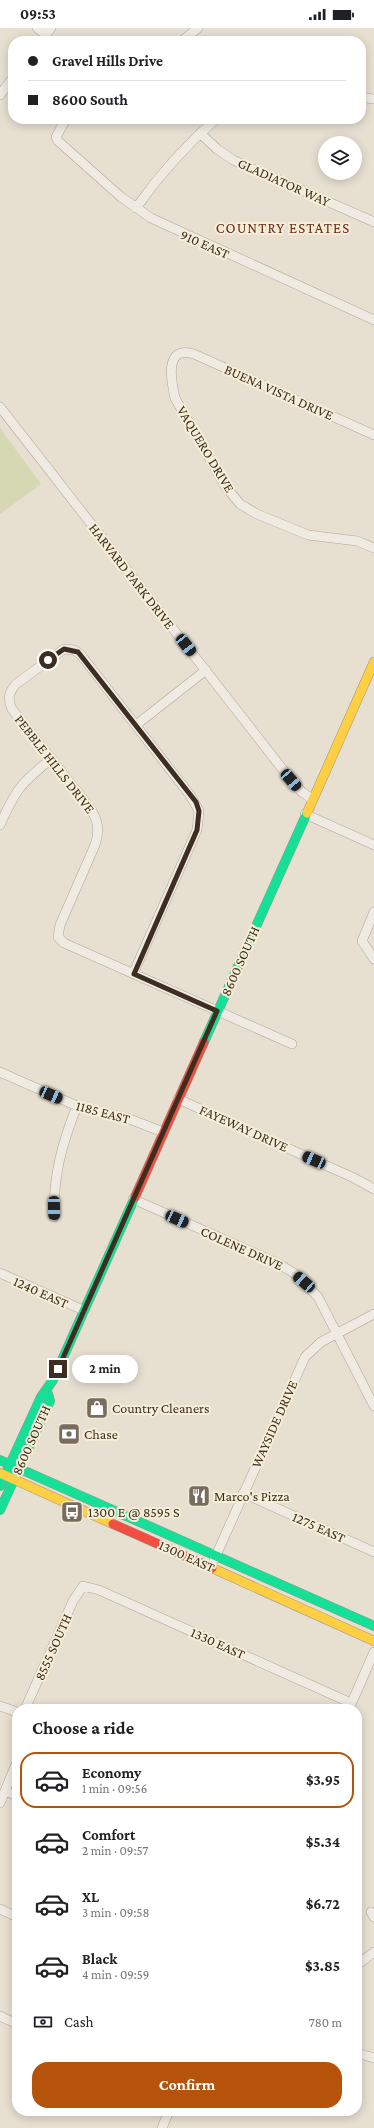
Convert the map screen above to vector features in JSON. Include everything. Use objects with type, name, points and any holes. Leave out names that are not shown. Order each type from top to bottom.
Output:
[{"type":"main road","name":"8600 SOUTH","points":[[0,1486],[2,1474],[10,1464],[41,1396],[47,1391],[374,662]]},
{"type":"main road","name":"8600 SOUTH","points":[[0,1510],[50,1401],[47,1391]]},
{"type":"main road","name":"1300 EAST","points":[[0,1460],[374,1626]]},
{"type":"main road","name":"1300 EAST","points":[[2,1474],[374,1640]]},
{"type":"main road","points":[[151,1540],[158,1530]]},
{"type":"street","points":[[37,28],[46,35]]},
{"type":"street","points":[[188,36],[198,28]]},
{"type":"street","points":[[0,95],[8,85]]},
{"type":"street","name":"910 EAST","points":[[63,124],[56,137],[62,145],[100,180],[136,208],[165,226],[374,320]]},
{"type":"street","points":[[136,208],[174,159],[210,124]]},
{"type":"street","name":"GLADIATOR WAY","points":[[200,133],[233,160],[374,222]]},
{"type":"street","name":"BUENA VISTA DRIVE","points":[[183,352],[194,354],[374,435]]},
{"type":"street","name":"VAQUERO DRIVE","points":[[183,352],[178,354],[172,363],[172,386],[175,398],[226,487],[240,504],[258,514],[308,535],[357,542],[374,548]]},
{"type":"street","name":"HARVARD PARK DRIVE","points":[[0,407],[294,783],[312,799]]},
{"type":"street","name":"PEBBLE HILLS DRIVE","points":[[136,725],[80,655],[74,650],[64,649],[58,652],[16,684],[9,696],[12,709],[90,808],[97,820],[98,828],[95,845],[60,925],[58,937],[64,943],[292,1044]]},
{"type":"street","points":[[134,974],[197,830],[199,820],[196,802],[136,725],[206,670]]},
{"type":"street","points":[[0,825],[11,800],[22,783],[51,758]]},
{"type":"street","points":[[305,814],[374,845]]},
{"type":"street","points":[[374,912],[362,941],[374,959]]},
{"type":"street","name":"1185 EAST","points":[[0,1072],[77,1106],[127,1118],[163,1132]]},
{"type":"street","name":"FAYEWAY DRIVE","points":[[178,1099],[354,1178],[374,1189]]},
{"type":"street","points":[[54,1217],[55,1180],[58,1160],[77,1106]]},
{"type":"street","name":"COLENE DRIVE","points":[[133,1199],[288,1269],[304,1282],[318,1297],[374,1406]]},
{"type":"street","name":"1240 EAST","points":[[0,1274],[36,1291],[83,1310]]},
{"type":"street","name":"WAYSIDE DRIVE","points":[[211,1567],[305,1357],[321,1342],[374,1314]]},
{"type":"street","name":"1275 EAST","points":[[243,1493],[374,1552]]},
{"type":"street","name":"1330 EAST","points":[[83,1586],[99,1590],[346,1704]]},
{"type":"street","name":"8555 SOUTH","points":[[28,1704],[73,1601],[83,1586]]},
{"type":"street","points":[[351,1704],[374,1652]]},
{"type":"street","points":[[0,1706],[12,1710]]},
{"type":"street","points":[[0,1803],[12,1775]]},
{"type":"street","points":[[6,1791],[12,1794]]},
{"type":"street","points":[[0,1909],[12,1915]]},
{"type":"street","points":[[362,1960],[374,1952]]},
{"type":"street","points":[[0,2016],[12,2022]]},
{"type":"street","points":[[362,2054],[374,2058]]},
{"type":"street","points":[[162,2128],[167,2116]]},
{"type":"green space","points":[[0,428],[41,484],[0,514]]},
{"type":"traffic: fast","points":[[204,1042],[307,813]]},
{"type":"traffic: fast","points":[[0,1486],[41,1397],[53,1380],[135,1197]]},
{"type":"traffic: fast","points":[[0,1510],[50,1401],[47,1391]]},
{"type":"traffic: fast","points":[[0,1460],[374,1626]]},
{"type":"traffic: slow","points":[[307,813],[374,662]]},
{"type":"traffic: slow","points":[[0,1473],[113,1524]]},
{"type":"traffic: slow","points":[[212,1568],[374,1641]]},
{"type":"traffic: jam","points":[[135,1197],[204,1042]]},
{"type":"traffic: jam","points":[[113,1524],[212,1568]]},
{"type":"place","name":"Country Cleaners","points":[[97,1408]]},
{"type":"place","name":"Chase","points":[[69,1434]]},
{"type":"place","name":"Marco's Pizza","points":[[199,1496]]},
{"type":"place","name":"1300 E @ 8595 S","points":[[72,1512]]},
{"type":"district","name":"COUNTRY ESTATES","points":[[283,228]]},
{"type":"route","points":[[48,660],[64,649],[78,652],[196,802],[199,811],[197,830],[134,974],[217,1011],[58,1369]]}]
